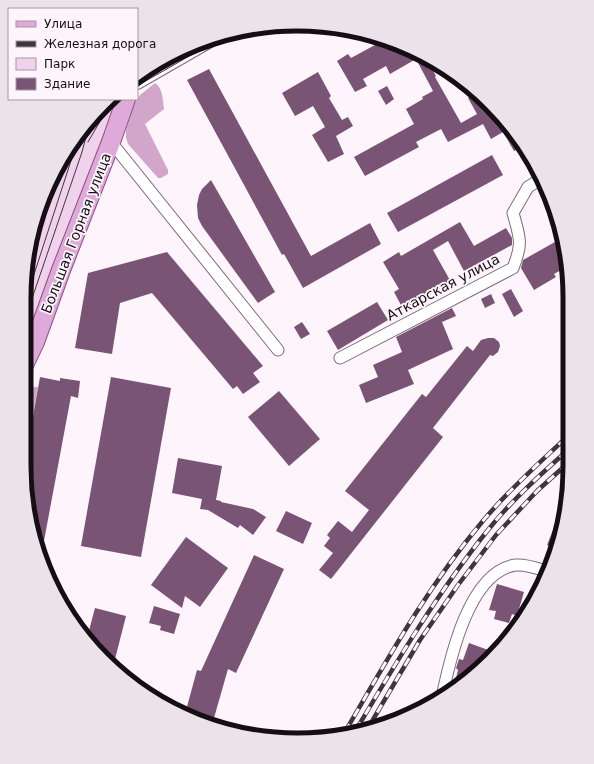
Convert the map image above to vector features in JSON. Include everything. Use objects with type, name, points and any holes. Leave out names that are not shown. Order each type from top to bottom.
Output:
[{"type":"main road","name":"Большая Горная улица","points":[[31,350],[126,100]]},
{"type":"street","points":[[111,142],[278,350]]},
{"type":"street","name":"Аткарская улица","points":[[340,358],[513,268],[519,253],[520,239],[513,213],[528,187],[537,181]]},
{"type":"street","points":[[444,689],[454,644],[465,617],[482,589],[491,578],[501,570],[516,565],[531,566],[543,570]]},
{"type":"green space","points":[[115,103],[31,327],[33,262],[40,228],[51,195],[58,179],[76,149],[97,122]]},
{"type":"shaded area","points":[[155,83],[161,91],[164,109],[145,124],[168,170],[168,174],[161,178],[158,178],[128,144],[126,138],[126,130],[134,104],[140,95]]},
{"type":"shaded area","points":[[38,387],[31,426],[31,388]]},
{"type":"building","points":[[373,42],[399,51],[415,58],[432,68],[436,76],[435,77],[461,123],[477,114],[468,98],[471,96],[497,122],[518,149],[514,151],[503,132],[491,139],[483,124],[448,142],[441,129],[416,142],[419,147],[365,176],[354,157],[414,124],[406,109],[433,91],[416,59],[390,74],[386,66],[363,79],[367,86],[355,92],[337,61],[348,54],[351,58],[375,45]]},
{"type":"building","points":[[209,69],[311,256],[370,223],[381,244],[303,288],[284,254],[282,255],[187,80]]},
{"type":"building","points":[[318,72],[331,96],[329,98],[342,120],[348,117],[353,126],[336,136],[344,154],[328,162],[312,135],[325,127],[313,106],[295,116],[282,93]]},
{"type":"building","points":[[387,86],[394,99],[386,105],[378,91]]},
{"type":"building","points":[[492,155],[503,175],[398,232],[387,213]]},
{"type":"building","points":[[211,180],[275,292],[258,303],[202,226],[198,218],[197,205],[199,195],[202,189]]},
{"type":"building","points":[[460,222],[474,246],[506,228],[512,238],[512,245],[464,271],[448,241],[433,250],[451,282],[403,309],[394,292],[399,289],[383,262],[399,252],[401,256]]},
{"type":"building","points":[[557,241],[561,270],[554,274],[556,277],[534,290],[521,268],[523,260]]},
{"type":"building","points":[[167,252],[263,366],[253,373],[260,382],[243,394],[237,386],[233,389],[152,293],[120,303],[112,354],[75,348],[88,273]]},
{"type":"building","points":[[511,289],[523,311],[514,317],[502,294]]},
{"type":"building","points":[[491,294],[495,303],[485,308],[481,299]]},
{"type":"building","points":[[377,302],[388,320],[338,350],[327,331]]},
{"type":"building","points":[[452,308],[456,316],[442,322],[453,349],[408,370],[414,384],[366,403],[359,385],[378,377],[373,365],[402,352],[396,337]]},
{"type":"building","points":[[302,322],[310,334],[301,339],[294,327]]},
{"type":"building","points":[[494,338],[499,342],[500,346],[498,352],[493,356],[490,355],[433,428],[443,437],[331,579],[319,570],[333,553],[324,546],[330,538],[327,535],[338,521],[352,532],[369,510],[345,491],[422,394],[426,397],[467,346],[473,351],[481,340]]},
{"type":"building","points":[[40,377],[60,381],[60,378],[80,381],[78,398],[71,396],[44,541],[41,540],[40,536],[33,502],[31,428]]},
{"type":"building","points":[[111,377],[171,388],[141,557],[81,546]]},
{"type":"building","points":[[279,391],[320,439],[289,466],[248,417]]},
{"type":"building","points":[[178,458],[222,466],[216,500],[253,509],[266,517],[253,535],[240,525],[238,528],[208,510],[200,509],[202,499],[172,493]]},
{"type":"building","points":[[286,511],[312,523],[303,544],[276,531]]},
{"type":"building","points":[[557,520],[558,520],[551,546],[547,545]]},
{"type":"building","points":[[186,537],[228,568],[200,607],[185,596],[182,608],[151,585]]},
{"type":"building","points":[[254,555],[284,569],[236,673],[228,669],[214,720],[186,709],[197,670],[201,671]]},
{"type":"building","points":[[497,584],[524,592],[517,616],[512,614],[509,623],[494,619],[496,611],[489,610]]},
{"type":"building","points":[[154,606],[180,614],[174,634],[160,630],[161,626],[149,623]]},
{"type":"building","points":[[95,608],[126,616],[115,660],[89,632]]},
{"type":"building","points":[[469,643],[489,650],[455,681],[458,670],[456,668],[459,659],[463,660]]},
{"type":"tram line","points":[[138,85],[204,48]]},
{"type":"tram line","points":[[88,142],[104,114]]},
{"type":"tram line","points":[[31,301],[87,134]]},
{"type":"tram line","points":[[32,281],[73,153]]},
{"type":"railway","points":[[347,728],[409,624],[462,546],[502,499],[563,441]]},
{"type":"railway","points":[[359,726],[435,602],[488,530],[516,498],[563,455]]},
{"type":"railway","points":[[371,722],[420,640],[458,585],[496,535],[537,491],[563,468]]}]
